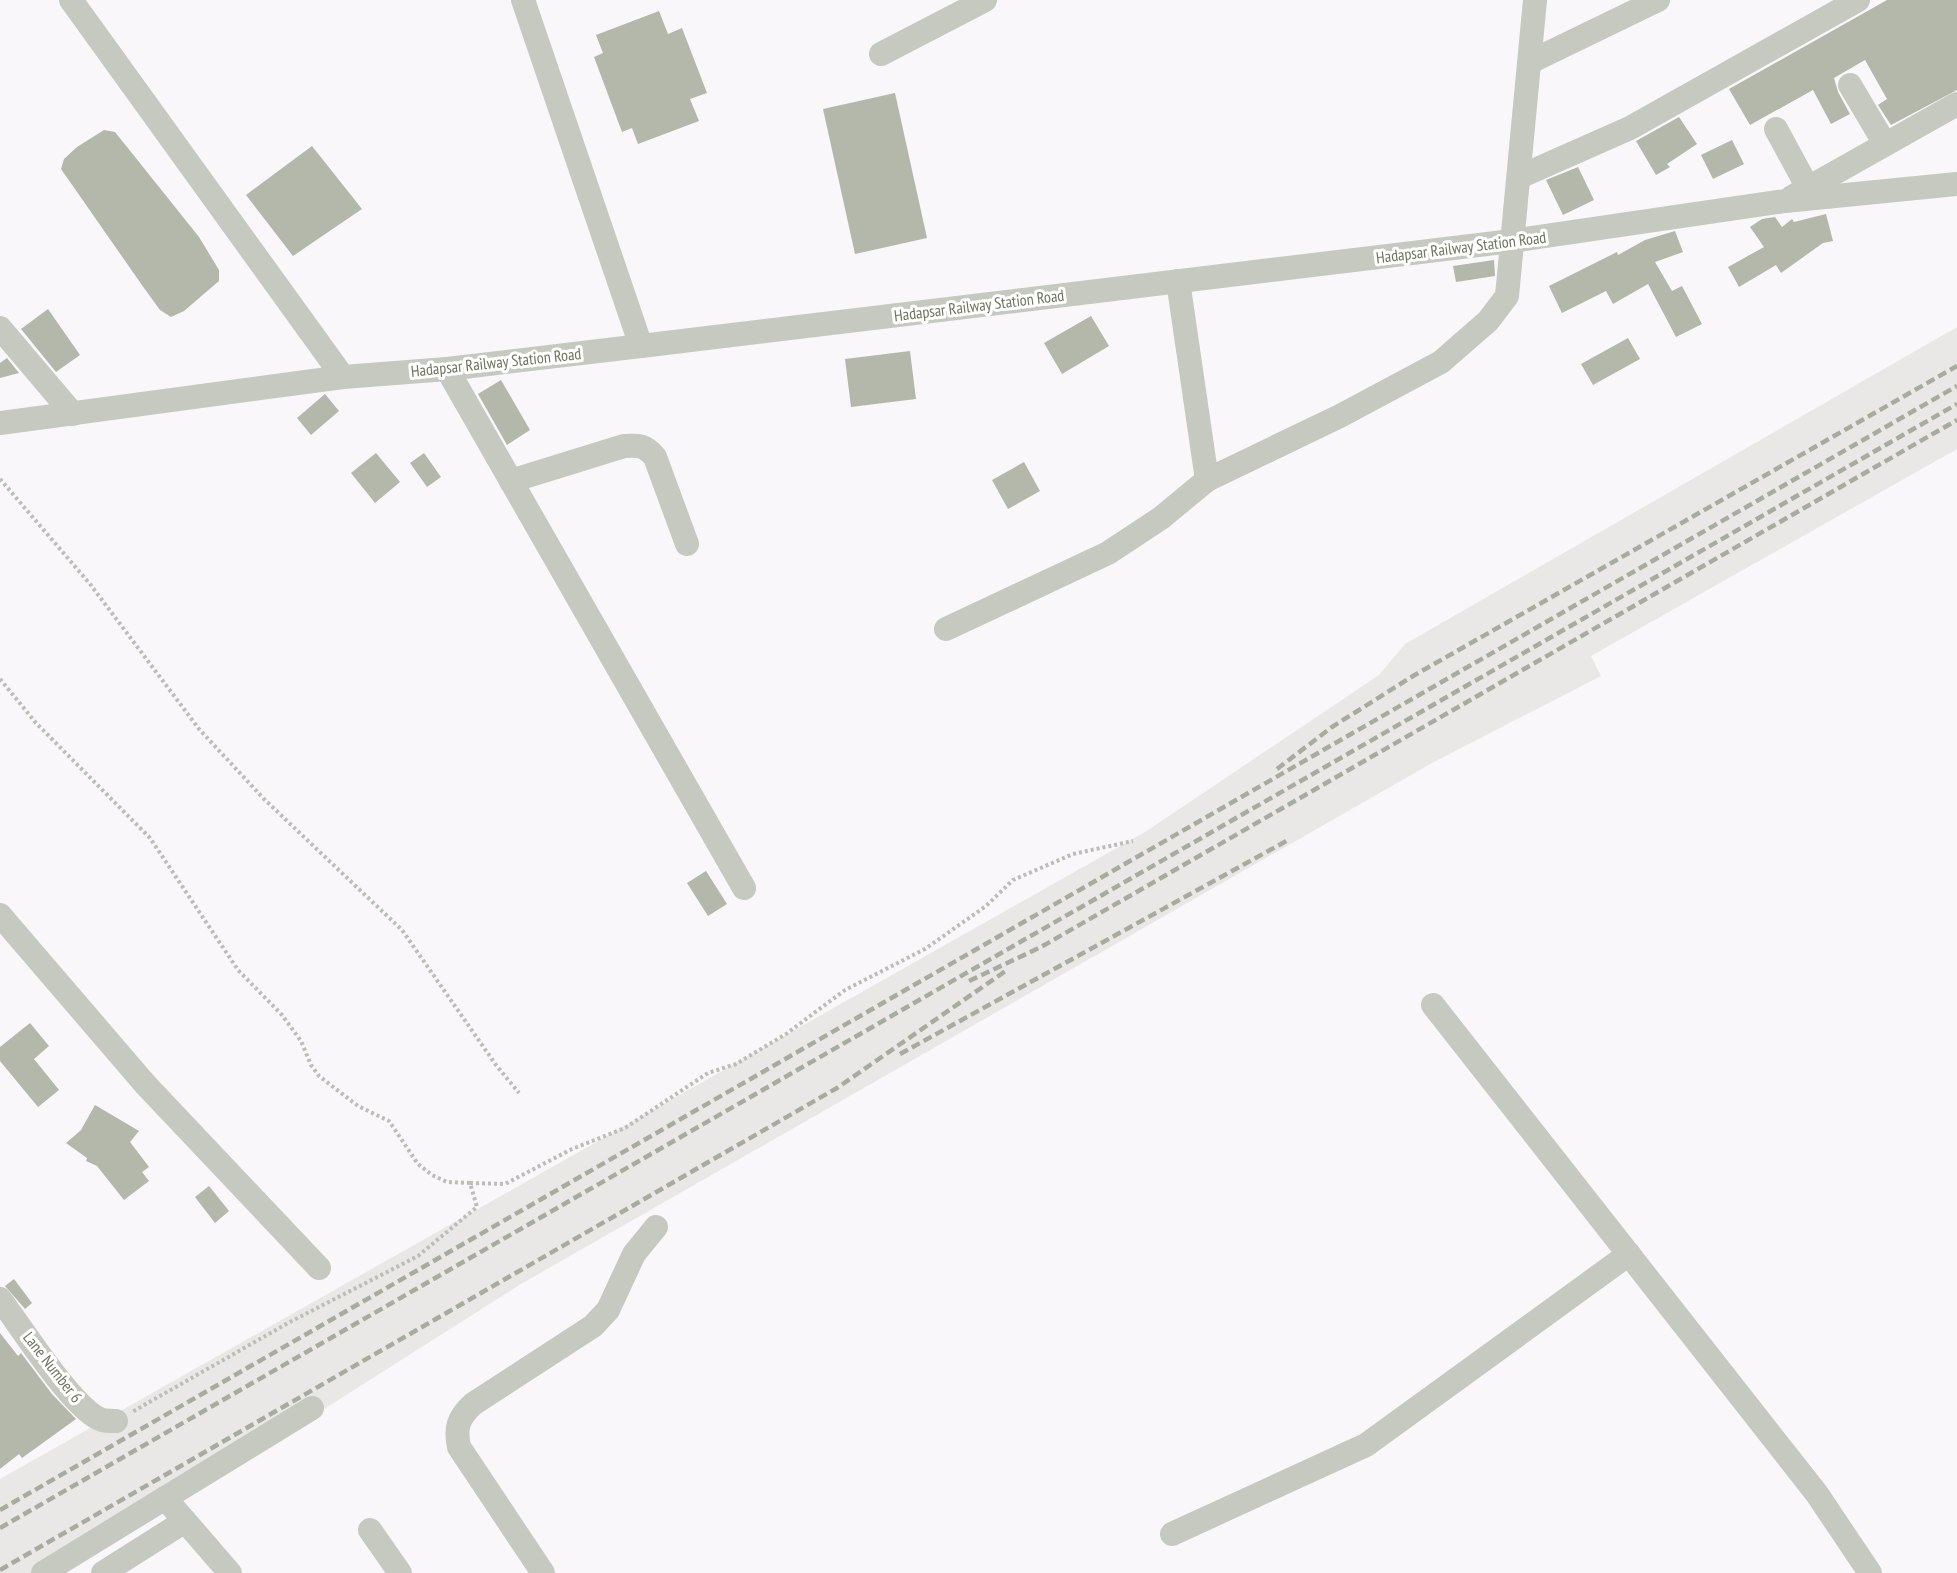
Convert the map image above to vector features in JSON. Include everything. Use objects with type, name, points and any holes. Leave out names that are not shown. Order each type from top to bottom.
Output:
[{"type":"street","points":[[70,0],[343,377]]},
{"type":"street","points":[[523,0],[641,346]]},
{"type":"street","points":[[881,54],[985,0]]},
{"type":"street","points":[[946,629],[1108,553],[1161,518],[1207,480],[1340,416],[1441,362],[1488,321],[1507,296],[1535,0]]},
{"type":"street","points":[[1530,62],[1658,0]]},
{"type":"street","points":[[1519,177],[1630,128],[1858,0]]},
{"type":"street","points":[[1850,85],[1885,144]]},
{"type":"street","points":[[1785,201],[1957,104]]},
{"type":"street","points":[[1776,129],[1808,188]]},
{"type":"street","name":"Hadapsar Railway Station Road","points":[[0,423],[343,377],[447,369],[641,346],[1512,241],[1785,201],[1957,184]]},
{"type":"street","points":[[1178,281],[1207,480]]},
{"type":"street","points":[[0,328],[73,414]]},
{"type":"street","points":[[447,369],[744,888]]},
{"type":"street","points":[[511,481],[624,446],[639,445],[648,448],[655,457],[687,544]]},
{"type":"street","points":[[0,915],[145,1084],[319,1268]]},
{"type":"street","points":[[1433,1005],[1817,1494],[1870,1573]]},
{"type":"street","points":[[543,1573],[459,1447],[456,1431],[462,1414],[473,1404],[593,1326],[608,1310],[634,1254],[656,1227]]},
{"type":"street","points":[[1172,1534],[1366,1445],[1629,1254]]},
{"type":"street","name":"Lane Number 6","points":[[0,1299],[64,1385],[87,1410],[101,1419],[116,1421]]},
{"type":"street","points":[[43,1573],[312,1408]]},
{"type":"street","points":[[165,1498],[230,1573]]},
{"type":"street","points":[[119,1569],[185,1521]]},
{"type":"street","points":[[370,1530],[400,1573]]},
{"type":"path","points":[[0,479],[97,593],[199,729],[264,799],[402,930],[496,1065],[519,1093]]},
{"type":"path","points":[[0,678],[36,723],[150,838],[238,970],[282,1015],[301,1041],[311,1065],[319,1076],[358,1106],[389,1121],[418,1164],[432,1175],[447,1182],[506,1184],[572,1149],[625,1128],[708,1073],[736,1064],[786,1034],[845,990],[925,949],[986,906],[1013,880],[1073,854],[1133,841]]},
{"type":"path","points":[[116,1421],[288,1323],[418,1256],[477,1207],[470,1183]]},
{"type":"shaded area","points":[[1957,327],[1957,449],[1591,656],[1601,676],[1432,763],[521,1284],[66,1573],[0,1573],[0,1479],[1145,832],[1379,675],[1405,644]]},
{"type":"building","points":[[1887,0],[1957,0],[1957,90],[1891,125],[1878,105],[1887,99],[1865,60],[1834,78],[1838,92],[1850,114],[1831,124],[1813,90],[1750,125],[1729,89]]},
{"type":"building","points":[[659,11],[668,34],[682,28],[707,93],[690,99],[699,121],[638,144],[632,128],[622,132],[594,57],[603,53],[596,35]]},
{"type":"building","points":[[895,93],[927,238],[855,254],[823,109]]},
{"type":"building","points":[[1679,117],[1697,144],[1667,164],[1670,167],[1656,175],[1636,141]]},
{"type":"building","points":[[104,130],[115,132],[199,237],[219,270],[219,281],[184,311],[171,317],[160,310],[61,169],[64,159],[77,147]]},
{"type":"building","points":[[1732,140],[1744,164],[1713,179],[1701,155]]},
{"type":"building","points":[[312,146],[362,209],[293,256],[246,195]]},
{"type":"building","points":[[1578,167],[1594,200],[1563,215],[1546,180]]},
{"type":"building","points":[[1826,214],[1833,241],[1823,243],[1781,273],[1776,265],[1739,287],[1728,267],[1764,247],[1750,227],[1762,219],[1775,217],[1782,227],[1792,219],[1794,222]]},
{"type":"building","points":[[1675,231],[1683,252],[1655,262],[1672,291],[1682,286],[1702,324],[1676,337],[1648,284],[1613,304],[1606,291],[1562,313],[1549,286],[1617,252],[1618,255],[1645,240]]},
{"type":"building","points":[[1494,260],[1495,276],[1456,282],[1453,266]]},
{"type":"building","points":[[48,309],[80,355],[56,372],[21,329]]},
{"type":"building","points":[[1091,316],[1109,346],[1062,374],[1044,343]]},
{"type":"building","points":[[1628,338],[1640,359],[1593,385],[1581,364]]},
{"type":"building","points":[[910,351],[916,399],[851,407],[845,359]]},
{"type":"building","points":[[7,358],[19,373],[0,378],[0,363]]},
{"type":"building","points":[[501,380],[530,430],[507,445],[478,394]]},
{"type":"building","points":[[325,394],[339,411],[311,435],[297,418]]},
{"type":"building","points":[[376,453],[400,482],[375,503],[351,473]]},
{"type":"building","points":[[424,453],[441,477],[427,487],[410,463]]},
{"type":"building","points":[[1024,462],[1040,491],[1008,509],[992,480]]},
{"type":"building","points":[[706,871],[727,904],[708,916],[687,883]]},
{"type":"building","points":[[30,1023],[49,1046],[34,1059],[59,1090],[38,1107],[0,1061],[0,1047]]},
{"type":"building","points":[[95,1105],[139,1131],[130,1142],[149,1167],[142,1172],[149,1181],[124,1200],[97,1166],[86,1161],[87,1158],[66,1143],[81,1130]]},
{"type":"building","points":[[209,1186],[229,1211],[215,1223],[195,1197]]},
{"type":"building","points":[[14,1279],[32,1303],[25,1309],[5,1286]]},
{"type":"building","points":[[0,1333],[18,1356],[21,1353],[52,1394],[76,1419],[22,1458],[19,1454],[0,1469]]},
{"type":"railway","points":[[1277,769],[1332,727],[1413,676],[1957,366]]},
{"type":"railway","points":[[0,1510],[1957,386]]},
{"type":"railway","points":[[0,1528],[1957,404]]},
{"type":"railway","points":[[969,981],[1041,947],[1957,420]]},
{"type":"railway","points":[[900,1054],[1290,839]]},
{"type":"railway","points":[[0,1570],[837,1088],[1007,970]]}]
